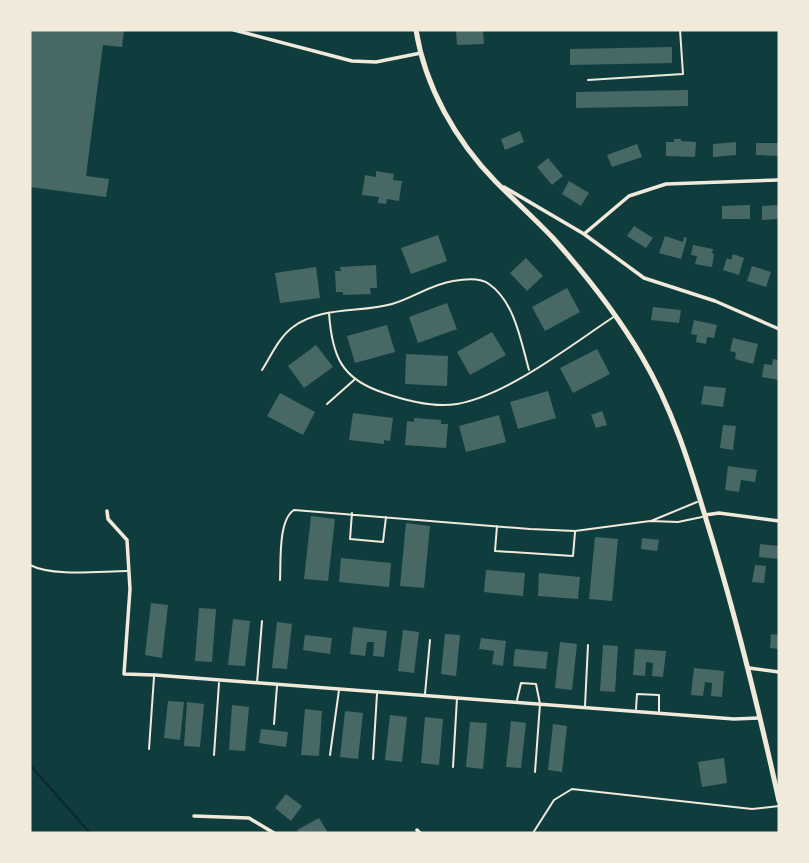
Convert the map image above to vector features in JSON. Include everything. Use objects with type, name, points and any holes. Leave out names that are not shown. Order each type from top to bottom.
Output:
[{"type":"main road","points":[[416,30],[432,86],[448,118],[476,159],[553,239],[616,316],[665,400],[701,500],[749,668],[779,801]]},
{"type":"street","points":[[234,30],[352,61],[376,62],[421,53]]},
{"type":"street","points":[[584,234],[629,197],[666,184],[779,180]]},
{"type":"street","points":[[496,182],[584,234],[644,278],[715,301],[779,329]]},
{"type":"street","points":[[107,511],[108,519],[127,540],[130,589],[124,674],[734,719],[761,718]]},
{"type":"street","points":[[705,515],[719,513],[779,521]]},
{"type":"street","points":[[749,668],[779,672]]},
{"type":"street","points":[[194,817],[249,818],[274,833]]},
{"type":"lane","points":[[588,80],[683,74],[680,30]]},
{"type":"lane","points":[[262,370],[284,335],[303,321],[329,313],[392,304],[449,281],[470,279],[487,282],[512,312],[529,372]]},
{"type":"lane","points":[[329,313],[334,353],[355,379],[369,388],[412,403],[457,404],[492,393],[616,316]]},
{"type":"lane","points":[[327,404],[355,379]]},
{"type":"lane","points":[[650,521],[701,500]]},
{"type":"lane","points":[[280,580],[284,525],[289,513],[294,510],[575,531],[650,521],[696,520],[705,515]]},
{"type":"lane","points":[[352,513],[350,539],[383,542],[386,516]]},
{"type":"lane","points":[[497,526],[495,551],[573,556],[575,531]]},
{"type":"lane","points":[[30,565],[60,570],[128,571]]},
{"type":"lane","points":[[257,683],[262,621]]},
{"type":"lane","points":[[425,695],[430,640]]},
{"type":"lane","points":[[584,707],[588,645]]},
{"type":"lane","points":[[149,750],[155,675]]},
{"type":"lane","points":[[214,755],[220,680]]},
{"type":"lane","points":[[516,702],[521,683],[537,684],[540,704],[535,772]]},
{"type":"lane","points":[[274,724],[277,684]]},
{"type":"lane","points":[[330,755],[340,690]]},
{"type":"lane","points":[[373,759],[377,692]]},
{"type":"lane","points":[[636,711],[637,694],[659,695],[659,713]]},
{"type":"lane","points":[[453,767],[457,698]]},
{"type":"lane","points":[[533,833],[554,800],[572,789],[752,808],[779,806]]},
{"type":"building","points":[[30,30],[124,30],[122,47],[103,45],[86,176],[109,179],[106,197],[30,187]]},
{"type":"building","points":[[456,30],[483,30],[484,44],[457,45]]},
{"type":"building","points":[[672,47],[672,63],[570,65],[570,49]]},
{"type":"building","points":[[688,90],[688,106],[576,108],[576,92]]},
{"type":"building","points":[[520,131],[524,142],[505,150],[501,139]]},
{"type":"building","points":[[674,139],[696,142],[695,157],[666,156],[666,142],[674,142]]},
{"type":"building","points":[[736,142],[736,155],[713,157],[713,144]]},
{"type":"building","points":[[756,143],[779,143],[779,156],[756,155]]},
{"type":"building","points":[[637,144],[642,157],[612,167],[607,155]]},
{"type":"building","points":[[548,158],[563,176],[552,185],[537,167]]},
{"type":"building","points":[[376,171],[394,174],[393,180],[402,181],[399,201],[387,199],[386,204],[378,203],[379,197],[362,195],[365,175],[376,177]]},
{"type":"building","points":[[569,181],[589,193],[581,206],[562,194]]},
{"type":"building","points":[[750,205],[750,219],[722,219],[722,206]]},
{"type":"building","points":[[779,205],[779,219],[762,220],[762,206]]},
{"type":"building","points":[[634,226],[653,238],[646,248],[627,236]]},
{"type":"building","points":[[438,235],[447,261],[411,274],[401,248]]},
{"type":"building","points":[[665,236],[683,242],[684,237],[687,238],[681,259],[659,253]]},
{"type":"building","points":[[693,245],[713,249],[712,267],[695,264],[697,256],[691,255]]},
{"type":"building","points":[[733,254],[744,258],[739,275],[723,270],[727,258],[731,260]]},
{"type":"building","points":[[526,258],[543,276],[527,291],[510,273]]},
{"type":"building","points":[[376,265],[377,288],[370,288],[371,294],[343,295],[343,292],[336,292],[335,271],[341,271],[340,267]]},
{"type":"building","points":[[752,266],[771,272],[766,287],[747,281]]},
{"type":"building","points":[[316,267],[320,298],[280,303],[275,273]]},
{"type":"building","points":[[567,288],[580,312],[545,331],[532,307]]},
{"type":"building","points":[[447,303],[457,329],[418,343],[409,317]]},
{"type":"building","points":[[653,307],[681,310],[679,323],[651,320]]},
{"type":"building","points":[[694,320],[717,325],[714,338],[707,337],[706,344],[696,342],[697,335],[691,334]]},
{"type":"building","points":[[387,325],[395,352],[355,363],[347,336]]},
{"type":"building","points":[[492,332],[506,355],[470,375],[457,352]]},
{"type":"building","points":[[733,338],[758,344],[753,364],[735,359],[736,353],[730,351]]},
{"type":"building","points":[[316,345],[333,367],[304,388],[288,366]]},
{"type":"building","points":[[597,349],[610,374],[573,393],[560,368]]},
{"type":"building","points":[[406,354],[448,356],[447,386],[405,384]]},
{"type":"building","points":[[773,359],[779,360],[779,380],[762,377],[764,364],[772,365]]},
{"type":"building","points":[[704,386],[726,388],[723,407],[701,404]]},
{"type":"building","points":[[548,391],[556,418],[518,429],[510,402]]},
{"type":"building","points":[[280,393],[315,412],[303,435],[267,416]]},
{"type":"building","points":[[602,411],[607,425],[596,428],[591,415]]},
{"type":"building","points":[[353,413],[393,418],[390,441],[384,440],[384,444],[349,440]]},
{"type":"building","points":[[499,415],[506,442],[466,452],[459,426]]},
{"type":"building","points":[[414,418],[441,420],[441,424],[448,424],[446,448],[405,445],[407,421],[414,422]]},
{"type":"building","points":[[723,425],[736,426],[733,450],[720,448]]},
{"type":"building","points":[[728,466],[757,470],[755,482],[741,480],[739,492],[725,490]]},
{"type":"building","points":[[311,516],[335,519],[328,581],[304,579]]},
{"type":"building","points":[[406,523],[430,526],[424,588],[400,586]]},
{"type":"building","points":[[595,537],[618,539],[612,601],[589,599]]},
{"type":"building","points":[[642,538],[659,540],[657,551],[641,549]]},
{"type":"building","points":[[760,544],[779,546],[779,559],[759,557]]},
{"type":"building","points":[[341,558],[391,563],[389,587],[339,582]]},
{"type":"building","points":[[755,565],[766,566],[764,583],[752,582]]},
{"type":"building","points":[[486,570],[525,573],[523,596],[484,592]]},
{"type":"building","points":[[539,573],[580,577],[578,599],[538,596]]},
{"type":"building","points":[[151,603],[168,605],[162,658],[145,655]]},
{"type":"building","points":[[199,608],[216,609],[212,662],[195,661]]},
{"type":"building","points":[[233,619],[250,621],[245,666],[228,665]]},
{"type":"building","points":[[277,622],[292,624],[287,669],[272,668]]},
{"type":"building","points":[[353,627],[387,631],[384,657],[373,656],[374,642],[367,642],[365,656],[350,654]]},
{"type":"building","points":[[403,630],[419,632],[414,673],[398,671]]},
{"type":"building","points":[[445,634],[460,635],[456,676],[441,674]]},
{"type":"building","points":[[771,634],[779,635],[779,649],[770,648]]},
{"type":"building","points":[[305,635],[332,638],[330,654],[303,650]]},
{"type":"building","points":[[481,638],[506,641],[503,666],[492,664],[494,651],[479,649]]},
{"type":"building","points":[[560,642],[577,644],[572,690],[555,688]]},
{"type":"building","points":[[603,645],[618,646],[615,692],[600,691]]},
{"type":"building","points":[[515,649],[548,652],[546,669],[513,666]]},
{"type":"building","points":[[635,649],[666,651],[663,677],[652,676],[653,663],[646,662],[645,676],[633,675]]},
{"type":"building","points":[[694,668],[724,671],[722,697],[711,696],[712,683],[705,682],[703,696],[691,695]]},
{"type":"building","points":[[168,701],[184,702],[180,740],[164,738]]},
{"type":"building","points":[[187,702],[204,704],[200,747],[184,746]]},
{"type":"building","points":[[232,705],[249,707],[245,751],[229,750]]},
{"type":"building","points":[[305,709],[322,711],[319,756],[301,755]]},
{"type":"building","points":[[345,711],[363,713],[358,759],[340,757]]},
{"type":"building","points":[[390,715],[407,717],[402,762],[385,760]]},
{"type":"building","points":[[425,717],[443,719],[439,765],[421,763]]},
{"type":"building","points":[[511,721],[526,723],[521,768],[506,767]]},
{"type":"building","points":[[470,722],[487,723],[483,769],[466,767]]},
{"type":"building","points":[[553,724],[567,726],[562,772],[548,770]]},
{"type":"building","points":[[261,729],[288,732],[286,747],[259,743]]},
{"type":"building","points":[[724,758],[727,783],[702,787],[698,762]]},
{"type":"building","points":[[286,794],[302,806],[291,821],[275,808]]},
{"type":"building","points":[[319,818],[328,833],[300,833],[297,830]]},
{"type":"waterway","points":[[30,765],[90,833]]}]
